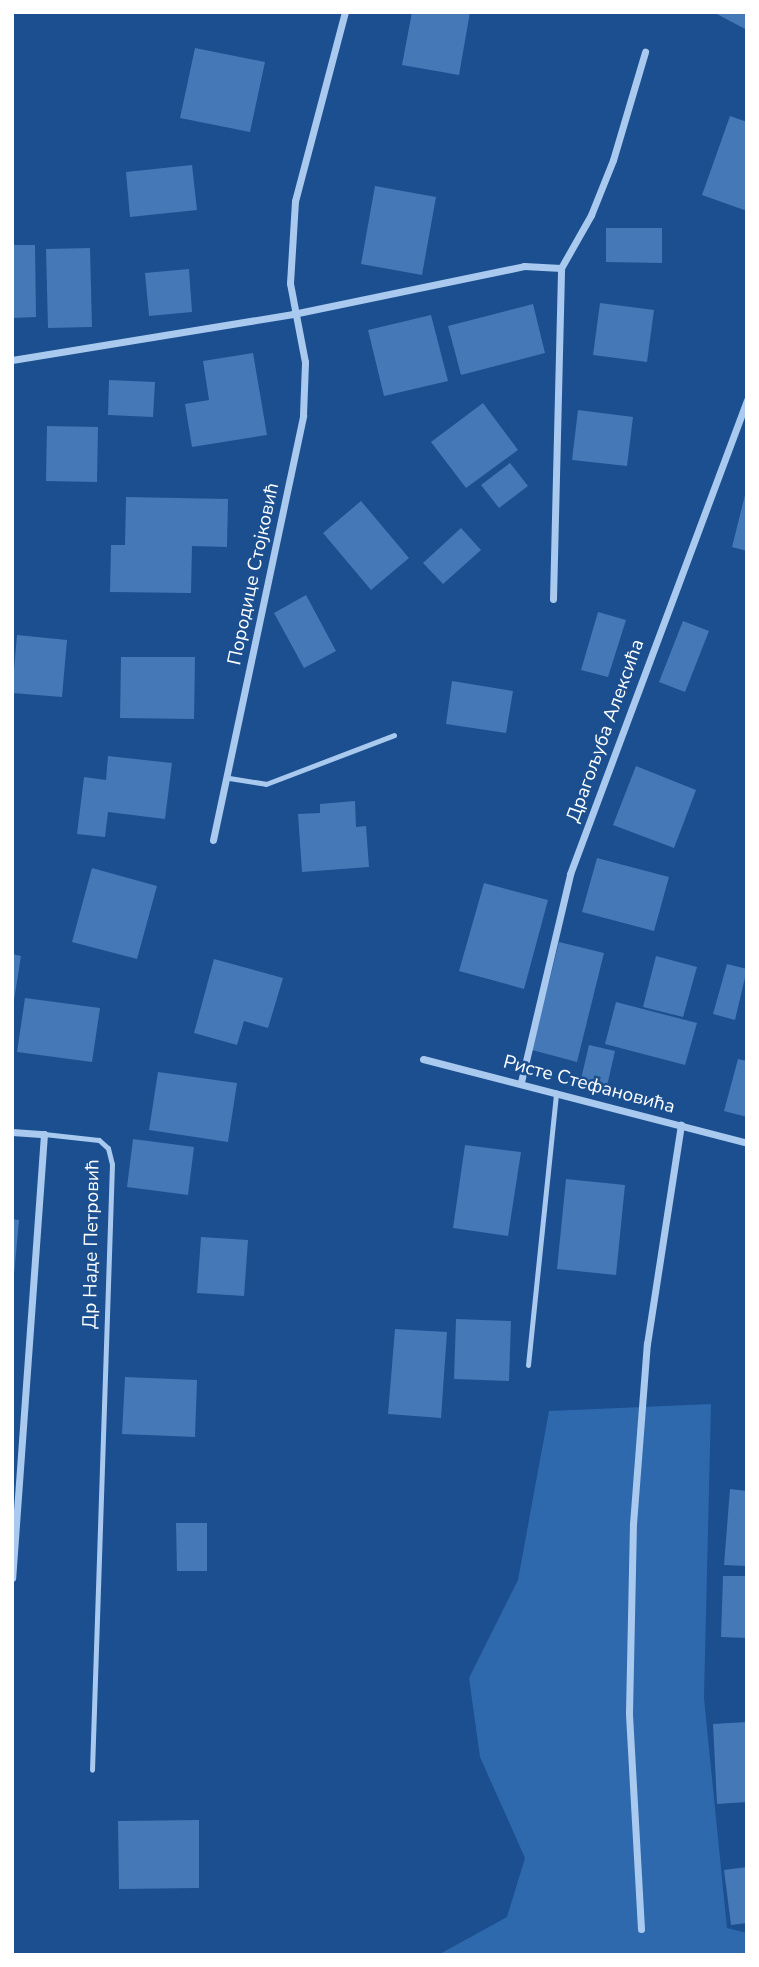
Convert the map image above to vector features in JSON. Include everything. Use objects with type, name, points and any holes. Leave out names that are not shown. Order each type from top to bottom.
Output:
[{"type":"street","name":"Породице Стојковић","points":[[213,840],[229,778],[303,415],[305,362],[293,314],[290,283],[295,201],[345,12]]},
{"type":"street","points":[[554,599],[561,268],[591,215],[613,160],[645,52]]},
{"type":"street","points":[[12,360],[293,314],[524,266],[561,268]]},
{"type":"street","name":"Драгољуба Алексића","points":[[521,1082],[570,874],[747,400]]},
{"type":"street","name":"Ристе Стефановића","points":[[423,1059],[556,1091],[747,1143]]},
{"type":"street","points":[[641,1929],[629,1713],[633,1524],[647,1344],[681,1125]]},
{"type":"street","points":[[12,1132],[44,1134],[12,1578]]},
{"type":"lane","points":[[229,778],[266,784],[394,735]]},
{"type":"lane","points":[[528,1365],[556,1091]]},
{"type":"lane","name":"Др Наде Петровић","points":[[44,1134],[99,1140],[108,1148],[112,1164],[92,1770]]},
{"type":"shaded area","points":[[711,1404],[704,1698],[727,1928],[747,1933],[747,1955],[438,1955],[507,1917],[525,1858],[480,1757],[469,1678],[518,1580],[549,1411]]},
{"type":"building","points":[[412,12],[470,12],[459,75],[402,65]]},
{"type":"building","points":[[713,12],[747,12],[747,30]]},
{"type":"building","points":[[195,48],[265,62],[250,132],[180,118]]},
{"type":"building","points":[[730,116],[747,122],[747,211],[702,195]]},
{"type":"building","points":[[192,165],[197,210],[130,217],[126,172]]},
{"type":"building","points":[[375,186],[436,197],[422,275],[361,264]]},
{"type":"building","points":[[606,228],[662,228],[662,263],[606,262]]},
{"type":"building","points":[[12,245],[35,245],[36,317],[12,318]]},
{"type":"building","points":[[90,248],[92,327],[48,328],[46,249]]},
{"type":"building","points":[[189,269],[192,312],[149,316],[145,273]]},
{"type":"building","points":[[600,303],[654,310],[647,362],[593,355]]},
{"type":"building","points":[[533,304],[545,353],[461,375],[448,326]]},
{"type":"building","points":[[431,315],[448,381],[384,396],[368,330]]},
{"type":"building","points":[[253,353],[267,435],[192,447],[185,404],[209,400],[203,361]]},
{"type":"building","points":[[109,380],[155,382],[153,417],[108,415]]},
{"type":"building","points":[[483,403],[518,450],[466,488],[431,442]]},
{"type":"building","points":[[578,410],[633,417],[627,466],[572,460]]},
{"type":"building","points":[[47,426],[98,427],[97,482],[46,481]]},
{"type":"building","points":[[510,463],[528,486],[499,508],[481,485]]},
{"type":"building","points":[[747,491],[747,551],[732,547]]},
{"type":"building","points":[[126,497],[228,499],[227,547],[192,546],[191,593],[110,592],[111,545],[125,545]]},
{"type":"building","points":[[361,501],[409,558],[371,590],[323,533]]},
{"type":"building","points":[[461,528],[481,550],[443,584],[423,563]]},
{"type":"building","points":[[306,595],[336,651],[304,668],[274,613]]},
{"type":"building","points":[[598,612],[626,620],[608,677],[581,670]]},
{"type":"building","points":[[683,621],[709,631],[685,692],[659,682]]},
{"type":"building","points":[[17,635],[67,640],[62,697],[12,693]]},
{"type":"building","points":[[121,657],[195,657],[194,719],[120,718]]},
{"type":"building","points":[[452,681],[513,691],[506,733],[446,724]]},
{"type":"building","points":[[108,756],[172,763],[165,819],[108,812],[105,837],[77,834],[84,777],[106,780]]},
{"type":"building","points":[[636,766],[696,790],[674,848],[613,825]]},
{"type":"building","points":[[355,801],[356,827],[366,826],[369,867],[302,872],[298,814],[320,813],[320,804]]},
{"type":"building","points":[[597,858],[669,877],[654,931],[582,912]]},
{"type":"building","points":[[92,868],[157,886],[137,959],[72,942]]},
{"type":"building","points":[[484,883],[548,900],[524,989],[459,971]]},
{"type":"building","points":[[559,942],[604,953],[577,1062],[532,1050]]},
{"type":"building","points":[[12,954],[21,956],[14,1000],[12,999]]},
{"type":"building","points":[[656,956],[697,967],[683,1017],[643,1007]]},
{"type":"building","points":[[214,959],[283,978],[268,1028],[244,1021],[237,1045],[194,1033]]},
{"type":"building","points":[[727,964],[747,969],[735,1020],[713,1014]]},
{"type":"building","points":[[25,998],[100,1008],[92,1062],[17,1052]]},
{"type":"building","points":[[616,1002],[697,1023],[685,1065],[605,1044]]},
{"type":"building","points":[[589,1045],[615,1051],[607,1086],[581,1079]]},
{"type":"building","points":[[738,1059],[747,1061],[747,1117],[724,1111]]},
{"type":"building","points":[[158,1072],[237,1083],[228,1142],[149,1130]]},
{"type":"building","points":[[133,1139],[194,1147],[188,1195],[127,1187]]},
{"type":"building","points":[[465,1145],[521,1152],[508,1236],[453,1228]]},
{"type":"building","points":[[566,1179],[625,1185],[616,1275],[557,1269]]},
{"type":"building","points":[[12,1219],[19,1220],[14,1275],[12,1275]]},
{"type":"building","points":[[201,1237],[248,1240],[244,1296],[197,1293]]},
{"type":"building","points":[[456,1319],[511,1321],[509,1381],[454,1379]]},
{"type":"building","points":[[395,1329],[447,1332],[441,1418],[388,1414]]},
{"type":"building","points":[[125,1377],[197,1380],[195,1437],[122,1434]]},
{"type":"building","points":[[730,1489],[747,1491],[747,1566],[724,1565]]},
{"type":"building","points":[[176,1523],[207,1523],[207,1571],[177,1571]]},
{"type":"building","points":[[723,1576],[747,1576],[747,1638],[721,1637]]},
{"type":"building","points":[[747,1722],[747,1802],[717,1804],[713,1724]]},
{"type":"building","points":[[199,1820],[199,1888],[119,1889],[118,1821]]},
{"type":"building","points":[[747,1867],[747,1923],[731,1925],[724,1870]]}]
